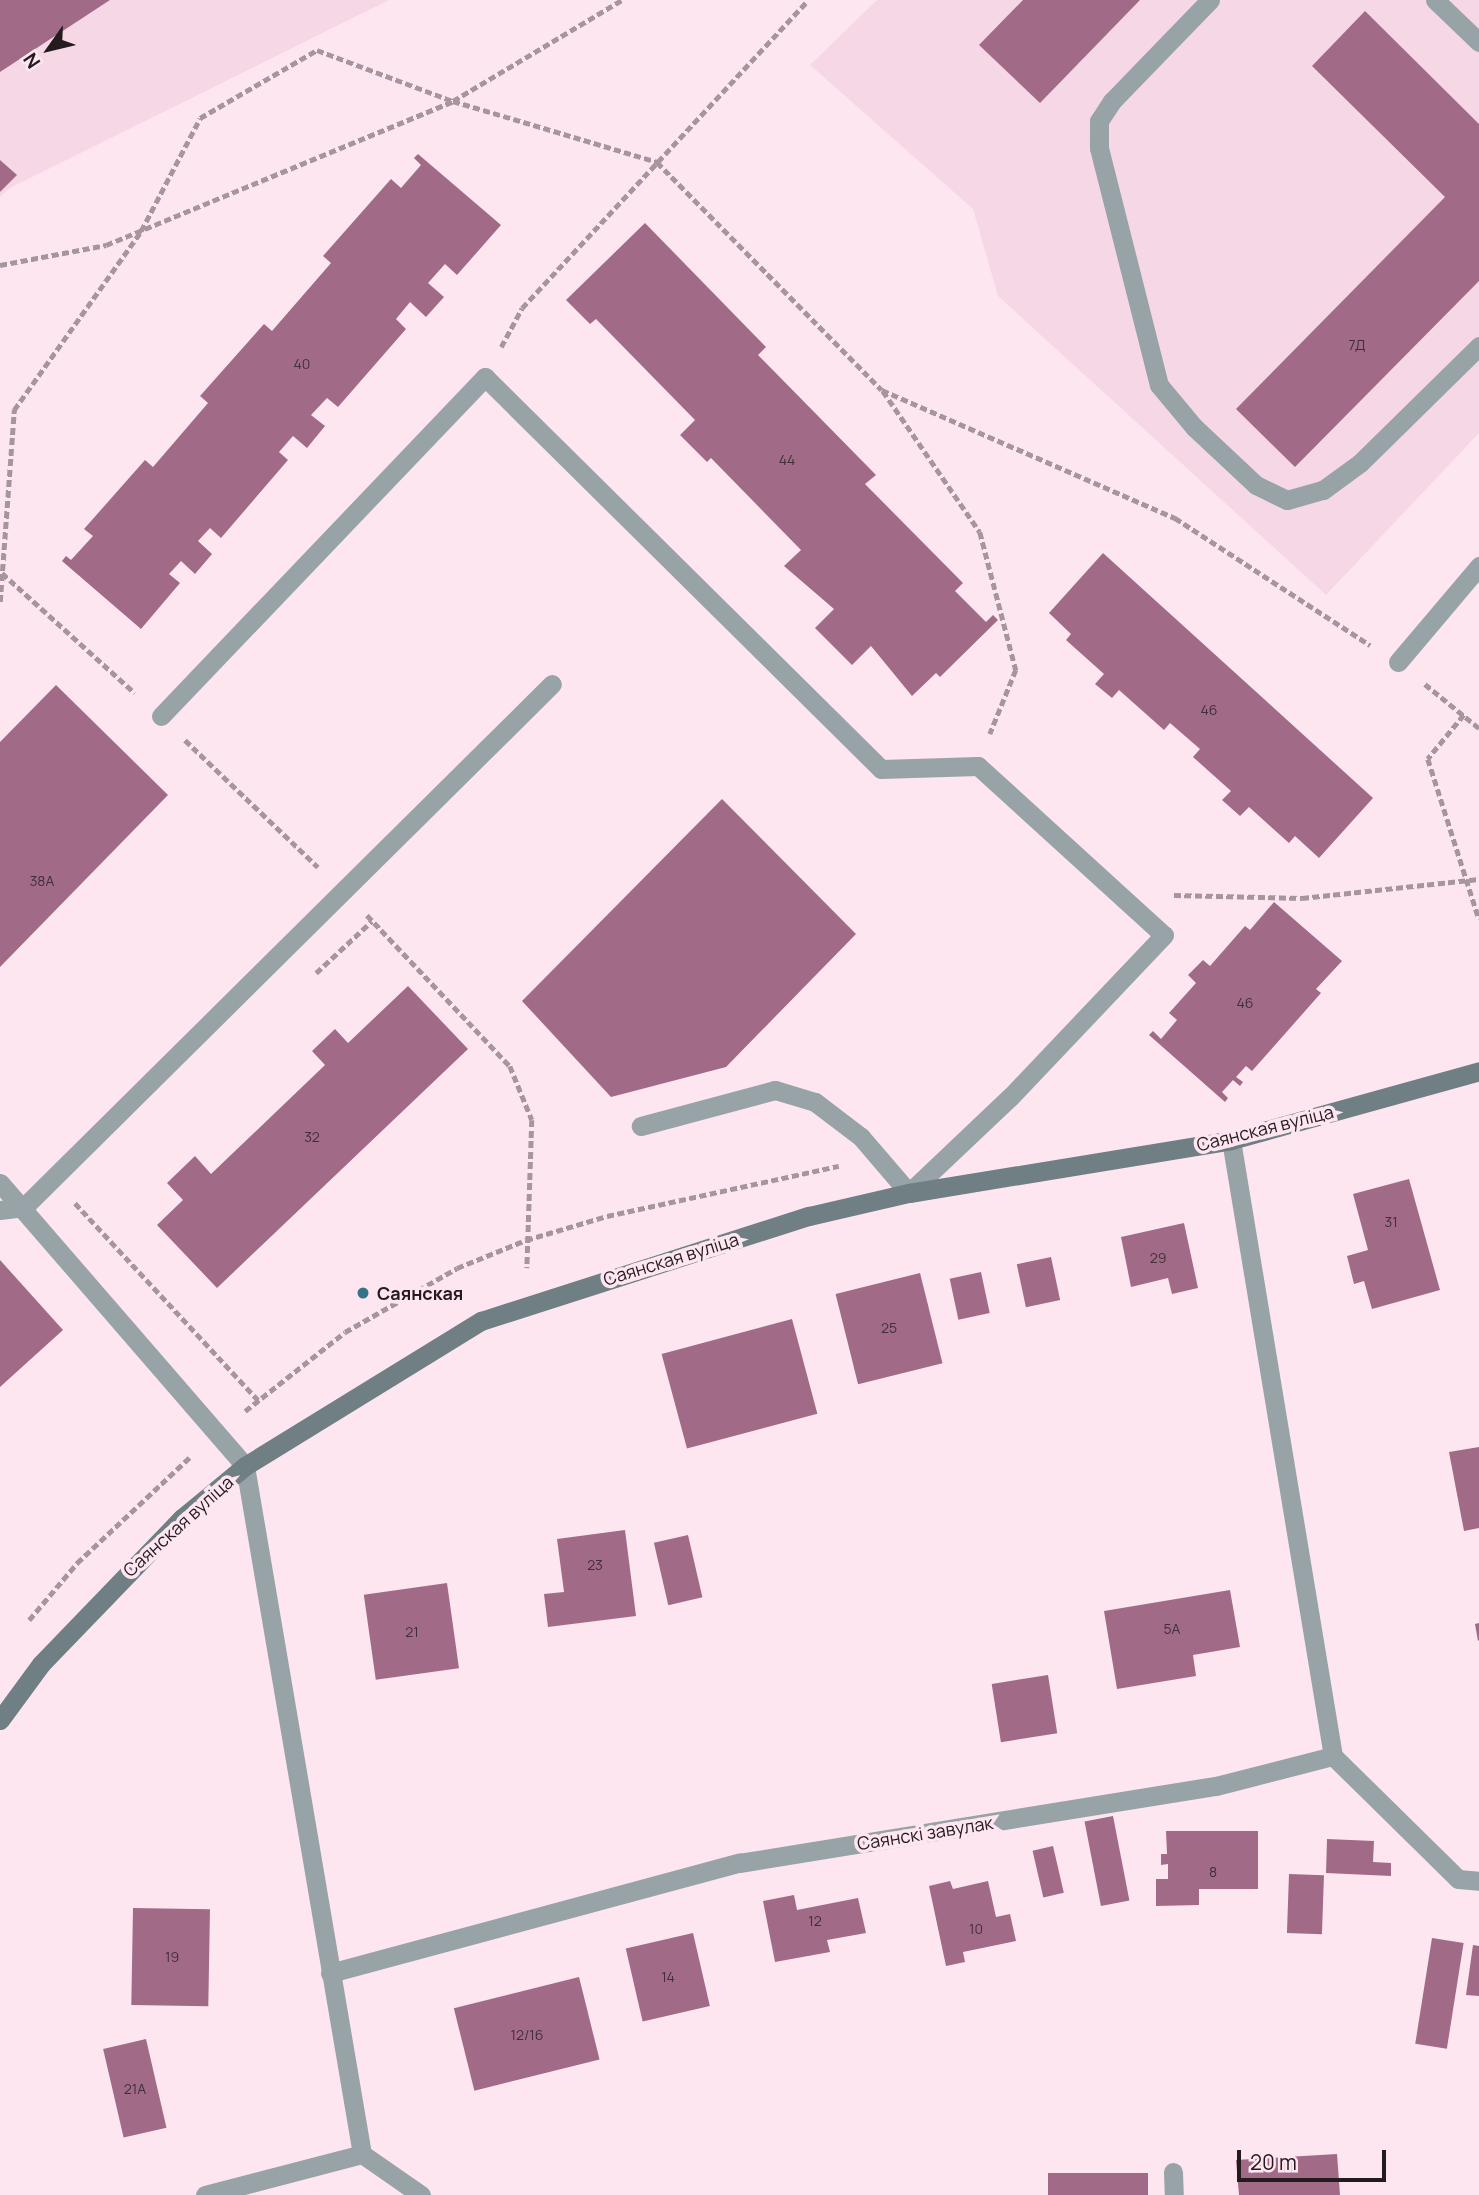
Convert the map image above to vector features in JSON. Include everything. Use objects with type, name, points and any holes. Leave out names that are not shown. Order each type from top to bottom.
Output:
[{"type":"main road","name":"Саянская вуліца","points":[[0,1720],[40,1664],[148,1549],[245,1466],[427,1350],[481,1321],[809,1216],[909,1193],[1231,1140],[1479,1071]]},
{"type":"street","points":[[1210,0],[1112,101],[1099,121],[1099,148],[1159,385],[1194,427],[1256,485],[1287,500],[1323,490],[1360,463],[1479,346]]},
{"type":"street","points":[[1435,0],[1479,42]]},
{"type":"street","points":[[161,716],[485,377],[881,769],[978,766],[1164,936],[1010,1097],[909,1193],[861,1137],[815,1102],[775,1090],[641,1126]]},
{"type":"street","points":[[1398,662],[1479,566]]},
{"type":"street","points":[[0,1210],[24,1207],[552,684]]},
{"type":"street","points":[[1231,1140],[1332,1756],[1458,1879],[1479,1881]]},
{"type":"street","points":[[0,1183],[24,1207],[245,1466],[362,2154],[421,2195]]},
{"type":"street","name":"Саянскі завулак","points":[[330,1973],[739,1863],[1216,1786],[1332,1756]]},
{"type":"street","points":[[205,2195],[362,2154]]},
{"type":"street","points":[[1173,2172],[1174,2195]]},
{"type":"path","points":[[0,265],[106,245],[453,101],[622,0]]},
{"type":"path","points":[[485,377],[522,308],[808,0]]},
{"type":"path","points":[[0,602],[15,410],[141,231],[201,118],[317,50],[453,101],[657,162],[882,390],[980,532],[1013,657],[1016,670],[978,766]]},
{"type":"path","points":[[882,390],[1175,518],[1308,609],[1398,662],[1479,728]]},
{"type":"path","points":[[2,573],[161,716],[342,890],[510,1066],[532,1120],[526,1240],[529,1304]]},
{"type":"path","points":[[1464,715],[1428,759],[1479,919]]},
{"type":"path","points":[[1117,893],[1301,898],[1479,879]]},
{"type":"path","points":[[312,976],[372,920]]},
{"type":"path","points":[[82,1191],[72,1200],[258,1400]]},
{"type":"shaded area","points":[[0,0],[389,0],[10,188],[0,197]]},
{"type":"shaded area","points":[[877,0],[1479,0],[1479,433],[1326,595],[998,296],[973,209],[810,65]]},
{"type":"building","points":[[0,0],[110,0],[0,72]]},
{"type":"building","points":[[1023,0],[1140,0],[1040,103],[979,45]]},
{"type":"building","points":[[1365,11],[1479,124],[1479,281],[1295,467],[1236,409],[1445,197],[1312,66]]},
{"type":"building","points":[[418,154],[501,225],[457,275],[445,264],[428,283],[444,297],[426,317],[410,302],[396,319],[406,329],[338,407],[327,398],[311,415],[325,426],[307,448],[293,436],[279,452],[288,460],[221,538],[210,528],[198,541],[212,554],[195,574],[181,561],[169,574],[180,583],[141,629],[62,561],[66,556],[71,560],[93,536],[84,529],[145,460],[153,467],[208,403],[200,396],[264,324],[272,331],[331,263],[323,256],[391,179],[401,188],[421,165],[414,158]]},
{"type":"building","points":[[0,160],[17,175],[0,192]]},
{"type":"building","points":[[645,223],[766,347],[758,355],[876,475],[865,484],[963,583],[955,591],[986,622],[993,615],[998,620],[940,677],[936,673],[912,696],[871,646],[852,665],[815,628],[834,609],[784,566],[801,550],[711,458],[707,462],[680,435],[695,420],[596,319],[590,324],[566,300]]},
{"type":"building","points":[[1103,553],[1373,798],[1319,858],[1295,836],[1289,843],[1249,807],[1240,816],[1222,800],[1231,791],[1193,757],[1200,749],[1170,723],[1164,730],[1119,690],[1112,698],[1095,684],[1104,674],[1066,640],[1071,634],[1049,613]]},
{"type":"building","points":[[56,685],[168,795],[0,967],[0,742]]},
{"type":"building","points":[[722,799],[856,934],[726,1067],[611,1097],[522,1001]]},
{"type":"building","points":[[1274,902],[1342,961],[1316,989],[1321,993],[1252,1071],[1246,1066],[1236,1077],[1243,1082],[1240,1086],[1233,1080],[1222,1092],[1228,1098],[1225,1102],[1149,1035],[1153,1031],[1161,1039],[1177,1020],[1169,1013],[1196,983],[1188,975],[1203,960],[1210,966],[1245,926],[1250,930]]},
{"type":"building","points":[[408,986],[468,1049],[217,1288],[157,1225],[183,1200],[167,1183],[195,1156],[211,1174],[325,1065],[312,1051],[335,1029],[348,1043]]},
{"type":"building","points":[[1409,1179],[1440,1290],[1372,1309],[1364,1281],[1354,1284],[1347,1256],[1368,1250],[1353,1194]]},
{"type":"building","points":[[1184,1223],[1198,1288],[1172,1294],[1168,1278],[1131,1287],[1121,1237]]},
{"type":"building","points":[[1051,1257],[1060,1300],[1026,1307],[1017,1264]]},
{"type":"building","points":[[0,1260],[63,1330],[0,1387]]},
{"type":"building","points":[[981,1272],[990,1313],[958,1320],[950,1279]]},
{"type":"building","points":[[920,1273],[942,1363],[858,1384],[836,1294]]},
{"type":"building","points":[[792,1319],[817,1414],[687,1449],[662,1354]]},
{"type":"building","points":[[1479,1447],[1479,1528],[1464,1531],[1449,1452]]},
{"type":"building","points":[[625,1530],[636,1616],[548,1627],[544,1594],[564,1592],[557,1539]]},
{"type":"building","points":[[688,1535],[702,1597],[668,1605],[654,1543]]},
{"type":"building","points":[[447,1583],[459,1668],[376,1680],[364,1595]]},
{"type":"building","points":[[1230,1590],[1240,1647],[1193,1655],[1196,1676],[1117,1689],[1104,1611]]},
{"type":"building","points":[[1479,1623],[1479,1640],[1478,1641],[1475,1624]]},
{"type":"building","points":[[1048,1675],[1057,1733],[1001,1742],[992,1684]]},
{"type":"building","points":[[1113,1816],[1129,1900],[1101,1906],[1085,1822]]},
{"type":"building","points":[[1166,1831],[1258,1831],[1258,1889],[1199,1889],[1199,1905],[1156,1906],[1156,1879],[1168,1879],[1168,1864],[1161,1865],[1161,1854],[1167,1854]]},
{"type":"building","points":[[1327,1839],[1374,1841],[1373,1862],[1391,1863],[1391,1876],[1326,1873]]},
{"type":"building","points":[[1053,1846],[1064,1893],[1043,1897],[1033,1851]]},
{"type":"building","points":[[1289,1874],[1324,1875],[1322,1934],[1287,1933]]},
{"type":"building","points":[[950,1881],[953,1889],[988,1881],[996,1917],[1010,1914],[1016,1941],[963,1952],[965,1962],[946,1966],[929,1886]]},
{"type":"building","points":[[794,1895],[797,1910],[858,1898],[866,1933],[827,1940],[830,1952],[775,1962],[763,1901]]},
{"type":"building","points":[[133,1908],[210,1909],[208,2006],[131,2005]]},
{"type":"building","points":[[693,1933],[710,2006],[643,2022],[626,1949]]},
{"type":"building","points":[[1432,1938],[1464,1943],[1447,2049],[1415,2044]]},
{"type":"building","points":[[1473,1945],[1479,1946],[1479,1996],[1466,1995]]},
{"type":"building","points":[[579,1977],[600,2059],[474,2091],[454,2008]]},
{"type":"building","points":[[146,2039],[166,2128],[124,2138],[103,2049]]},
{"type":"building","points":[[1337,2154],[1340,2195],[1239,2195],[1236,2160]]},
{"type":"building","points":[[1048,2173],[1148,2173],[1148,2195],[1048,2195]]},
{"type":"place","name":"Саянская","points":[[363,1293]]}]
